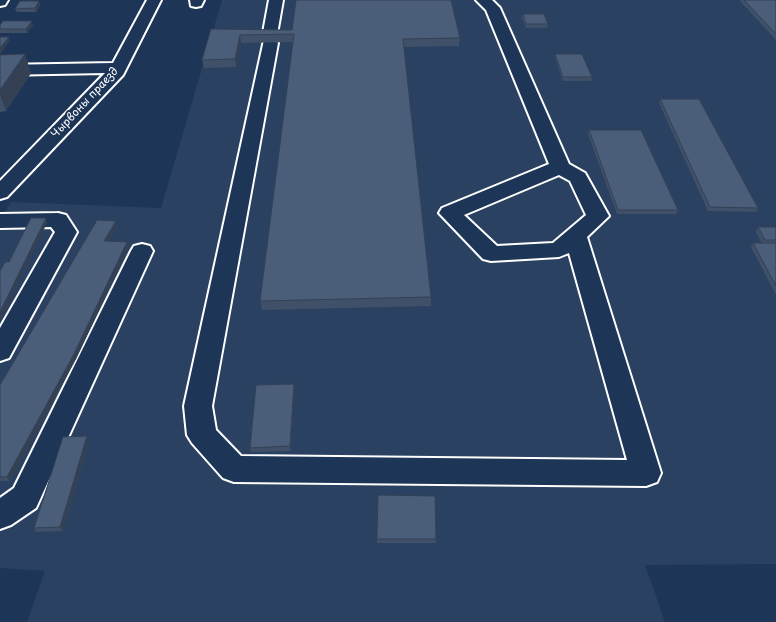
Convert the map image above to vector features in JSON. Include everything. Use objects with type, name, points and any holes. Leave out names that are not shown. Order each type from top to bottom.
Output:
[{"type":"street","name":"Чырвоны праезд","points":[[0,193],[8,177],[118,68],[154,0]]},
{"type":"street","points":[[276,0],[270,40],[198,406],[202,435],[234,469],[646,472],[575,236]]},
{"type":"street","points":[[483,0],[493,8],[560,167],[578,177],[598,216],[559,250],[491,254],[450,213],[560,167]]},
{"type":"street","points":[[0,70],[118,68]]},
{"type":"street","points":[[0,221],[58,220],[66,232],[0,351]]},
{"type":"street","points":[[0,514],[25,498],[142,250]]},
{"type":"shaded area","points":[[222,0],[776,0],[776,564],[645,565],[665,622],[27,622],[45,571],[0,568],[0,221],[11,202],[161,208]]},
{"type":"building","points":[[296,0],[451,0],[460,38],[403,39],[431,297],[260,301],[294,34],[240,35],[235,59],[202,60],[211,29],[292,30]]},
{"type":"building","points":[[744,0],[776,0],[776,34]]},
{"type":"building","points":[[20,1],[39,1],[35,8],[15,9]]},
{"type":"building","points":[[523,14],[544,14],[548,24],[526,24]]},
{"type":"building","points":[[3,21],[32,21],[26,29],[0,29]]},
{"type":"building","points":[[0,37],[9,37],[0,48]]},
{"type":"building","points":[[25,54],[0,90],[0,55]]},
{"type":"building","points":[[555,54],[582,54],[592,77],[563,77]]},
{"type":"building","points":[[660,99],[699,99],[758,208],[710,207]]},
{"type":"building","points":[[589,130],[641,130],[678,210],[618,210]]},
{"type":"building","points":[[31,218],[46,218],[0,312],[0,271],[5,262],[9,262]]},
{"type":"building","points":[[97,220],[116,221],[104,241],[127,242],[74,354],[7,477],[0,477],[0,385]]},
{"type":"building","points":[[758,227],[776,227],[776,240],[765,240]]},
{"type":"building","points":[[753,243],[776,243],[776,286]]},
{"type":"building","points":[[294,384],[290,446],[250,448],[256,385]]},
{"type":"building","points":[[87,436],[60,527],[34,528],[63,437]]},
{"type":"building","points":[[378,495],[435,496],[436,539],[377,539]]}]
